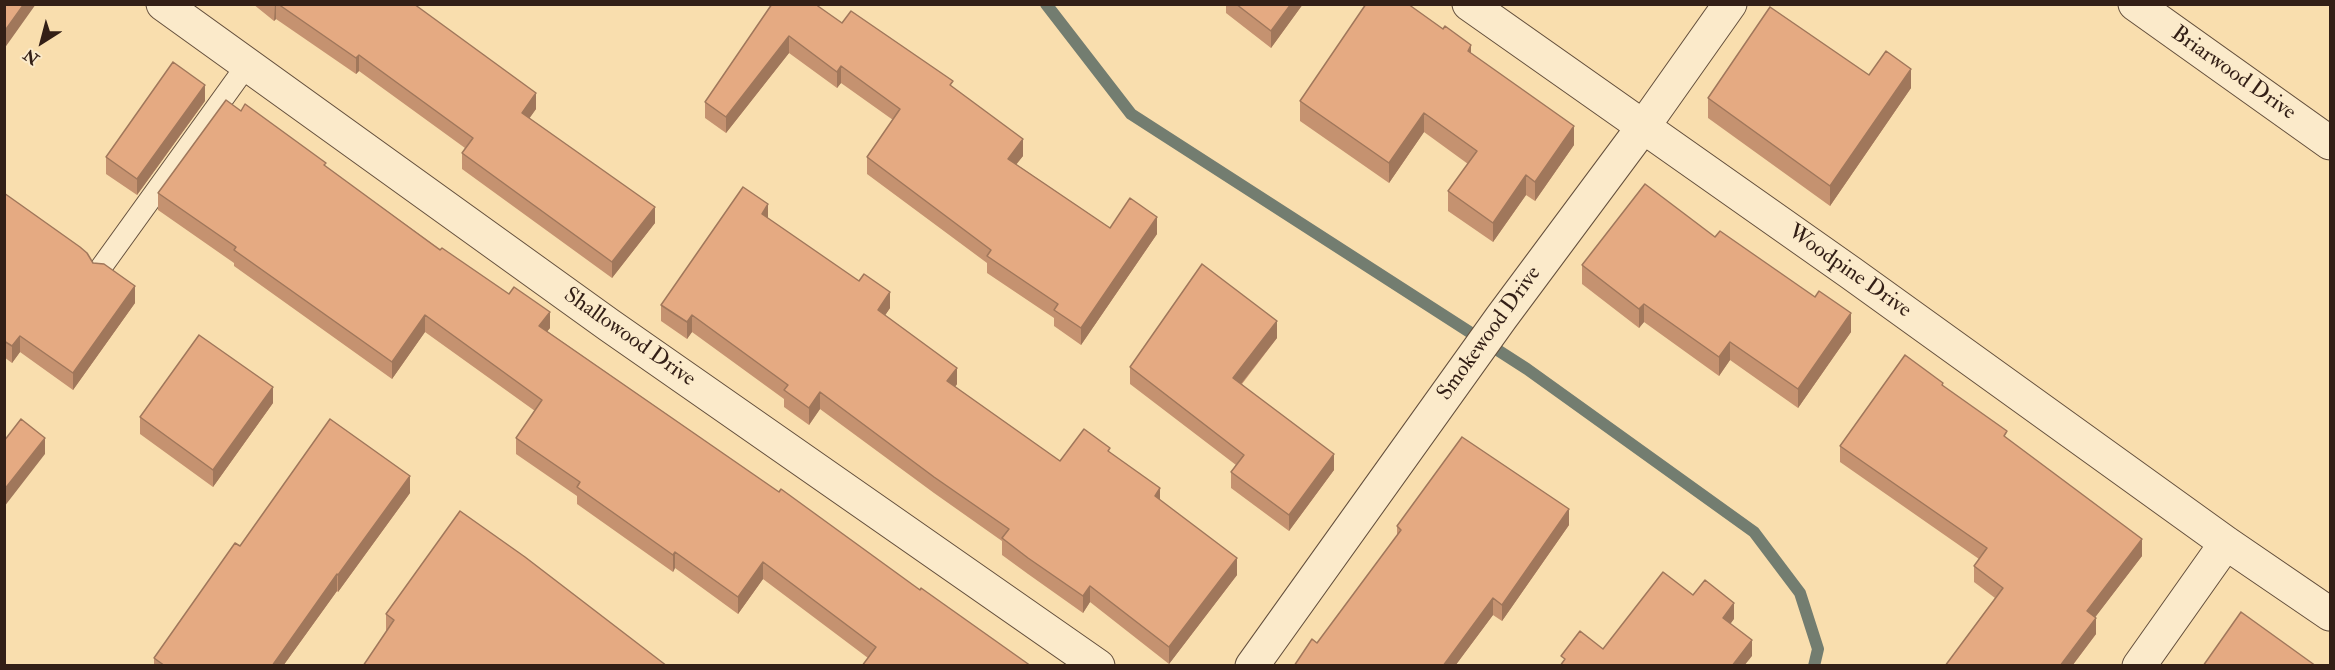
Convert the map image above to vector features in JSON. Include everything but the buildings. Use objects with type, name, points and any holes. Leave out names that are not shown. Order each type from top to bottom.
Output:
[{"type":"street","name":"Shallowood Drive","points":[[163,4],[609,325],[1098,666]]},
{"type":"street","name":"Woodpine Drive","points":[[1469,4],[1851,273],[2226,543],[2331,614]]},
{"type":"street","name":"Smokewood Drive","points":[[1252,666],[1501,318],[1643,128],[1731,4]]},
{"type":"street","name":"Briarwood Drive","points":[[2135,4],[2331,143]]},
{"type":"street","points":[[2139,666],[2226,543]]},
{"type":"lane","points":[[100,270],[247,65]]},
{"type":"waterway","points":[[1046,4],[1131,114],[1527,369],[1754,532],[1800,593],[1818,649],[1814,666]]}]
